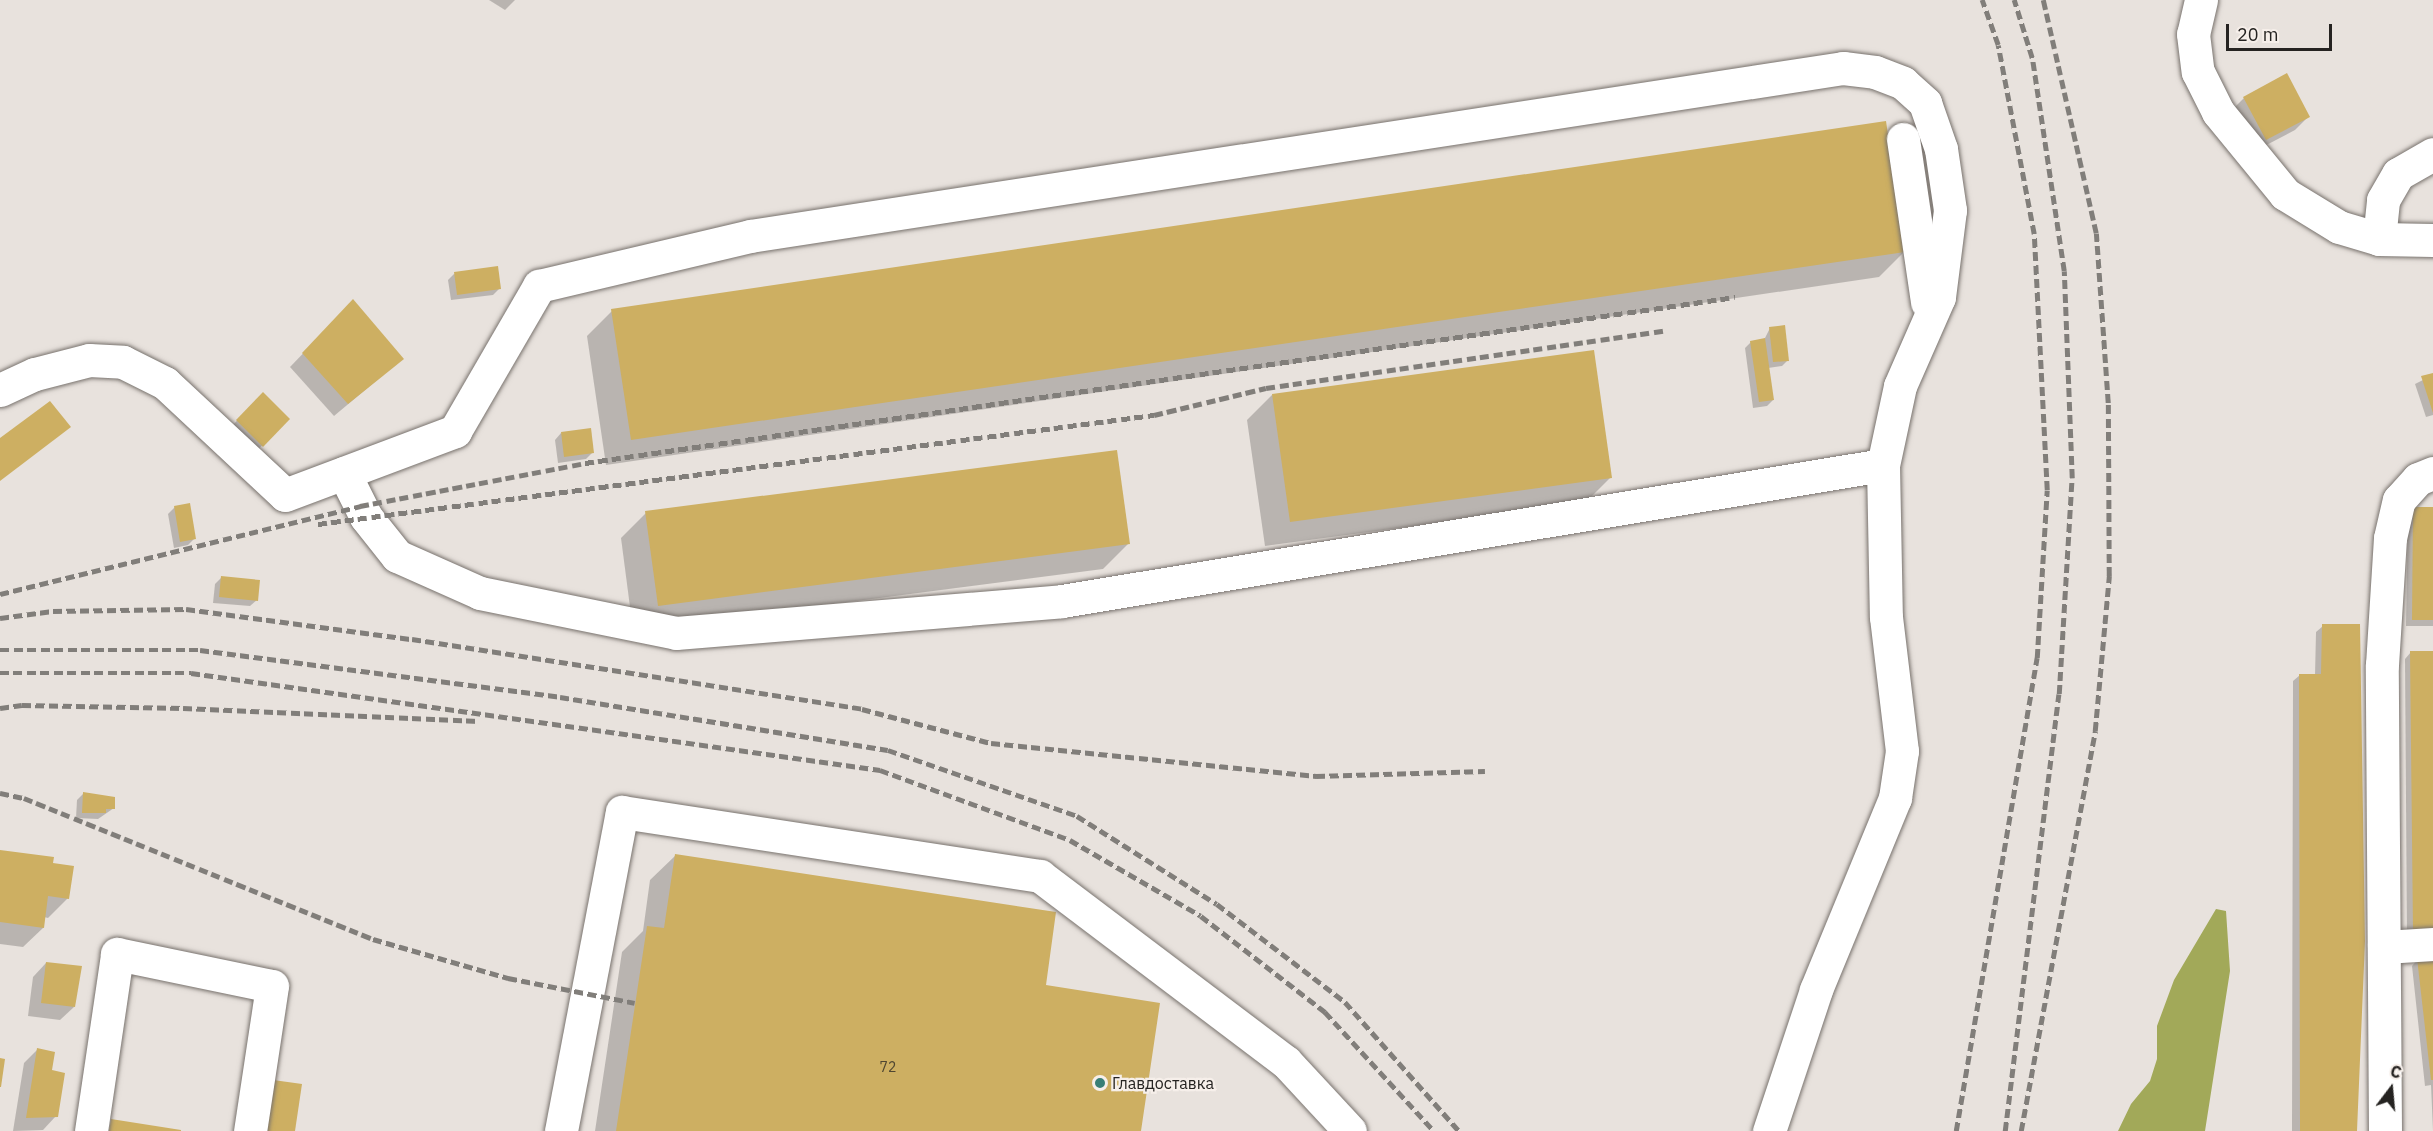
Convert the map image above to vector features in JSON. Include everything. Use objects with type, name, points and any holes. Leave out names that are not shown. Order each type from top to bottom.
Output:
[{"type":"lane","points":[[2201,0],[2193,34],[2198,72],[2218,112],[2284,194],[2300,207],[2338,227],[2379,239],[2433,240]]},
{"type":"lane","points":[[0,390],[35,374],[88,360],[123,362],[165,383],[285,495],[454,431],[539,286],[750,236],[1843,68],[1875,72],[1903,83],[1924,103],[1941,149],[1950,210],[1939,297],[1900,386],[1883,465],[1886,617],[1902,751],[1896,789],[1816,990],[1769,1131]]},
{"type":"lane","points":[[1903,139],[1930,318]]},
{"type":"lane","points":[[2379,239],[2383,200],[2398,174],[2433,154]]},
{"type":"lane","points":[[344,473],[366,517],[397,556],[480,592],[676,633],[1062,601],[1883,465]]},
{"type":"lane","points":[[2385,1131],[2382,665],[2390,538],[2399,501],[2418,479],[2433,473]]},
{"type":"lane","points":[[561,1131],[622,812],[1040,876],[1286,1062],[1350,1131]]},
{"type":"lane","points":[[2384,947],[2433,944]]},
{"type":"lane","points":[[91,1131],[117,954],[272,986],[250,1131]]},
{"type":"shaded area","points":[[2216,909],[2226,911],[2230,971],[2205,1131],[2118,1131],[2131,1104],[2150,1081],[2157,1059],[2157,1026],[2174,980]]},
{"type":"building","points":[[2287,73],[2310,117],[2266,140],[2243,97]]},
{"type":"building","points":[[1886,121],[1905,252],[631,440],[611,309]]},
{"type":"building","points":[[498,266],[501,289],[457,295],[454,272]]},
{"type":"building","points":[[353,299],[404,359],[348,404],[302,353]]},
{"type":"building","points":[[1785,325],[1789,361],[1773,362],[1769,327]]},
{"type":"building","points":[[1765,338],[1774,400],[1759,402],[1750,341]]},
{"type":"building","points":[[1594,350],[1612,478],[1290,522],[1272,394]]},
{"type":"building","points":[[2433,373],[2433,413],[2421,376]]},
{"type":"building","points":[[263,392],[290,419],[263,447],[236,420]]},
{"type":"building","points":[[50,401],[71,427],[0,481],[0,438]]},
{"type":"building","points":[[591,428],[594,453],[564,457],[561,432]]},
{"type":"building","points":[[1117,450],[1130,544],[658,606],[645,511]]},
{"type":"building","points":[[190,503],[196,539],[180,542],[174,506]]},
{"type":"building","points":[[2413,507],[2433,507],[2433,620],[2412,620]]},
{"type":"building","points":[[221,576],[260,580],[258,601],[219,597]]},
{"type":"building","points":[[2322,624],[2360,624],[2365,941],[2357,1131],[2300,1131],[2299,674],[2321,674]]},
{"type":"building","points":[[2410,651],[2433,651],[2433,931],[2413,932]]},
{"type":"building","points":[[83,792],[115,797],[115,809],[106,809],[106,813],[82,813]]},
{"type":"building","points":[[0,850],[54,857],[53,863],[74,866],[69,899],[48,896],[44,928],[0,922]]},
{"type":"building","points":[[675,854],[1056,912],[1046,985],[1160,1003],[1141,1131],[616,1131],[647,926],[664,928]]},
{"type":"building","points":[[2433,956],[2433,1080],[2431,1080],[2417,958]]},
{"type":"building","points":[[46,962],[82,966],[75,1007],[41,1003]]},
{"type":"building","points":[[37,1048],[55,1052],[52,1070],[65,1073],[58,1117],[26,1118]]},
{"type":"building","points":[[0,1058],[5,1059],[1,1087],[0,1087]]},
{"type":"building","points":[[266,1079],[302,1084],[295,1131],[259,1131]]},
{"type":"building","points":[[111,1119],[181,1130],[181,1131],[109,1131]]},
{"type":"railway","points":[[1956,1131],[2037,658],[2047,490],[2034,234],[1998,45],[1982,0]]},
{"type":"railway","points":[[2005,1131],[2059,694],[2072,478],[2064,271],[2032,58],[2014,0]]},
{"type":"railway","points":[[2021,1131],[2095,731],[2109,576],[2108,403],[2096,233],[2043,0]]},
{"type":"railway","points":[[0,594],[360,506],[585,463],[1735,297]]},
{"type":"railway","points":[[318,524],[1154,415],[1266,388],[1667,330]]},
{"type":"railway","points":[[0,618],[53,611],[186,609],[412,639],[862,709],[991,743],[1316,776],[1485,771]]},
{"type":"railway","points":[[0,650],[200,650],[560,697],[888,750],[1077,816],[1217,904],[1345,1002],[1459,1131]]},
{"type":"railway","points":[[0,673],[191,673],[880,770],[1070,840],[1201,916],[1325,1012],[1434,1131]]},
{"type":"railway","points":[[0,708],[22,705],[183,708],[479,721]]},
{"type":"railway","points":[[0,793],[24,798],[373,939],[508,978],[635,1003]]},
{"type":"place","name":"Главдоставка","points":[[1100,1083]]}]
